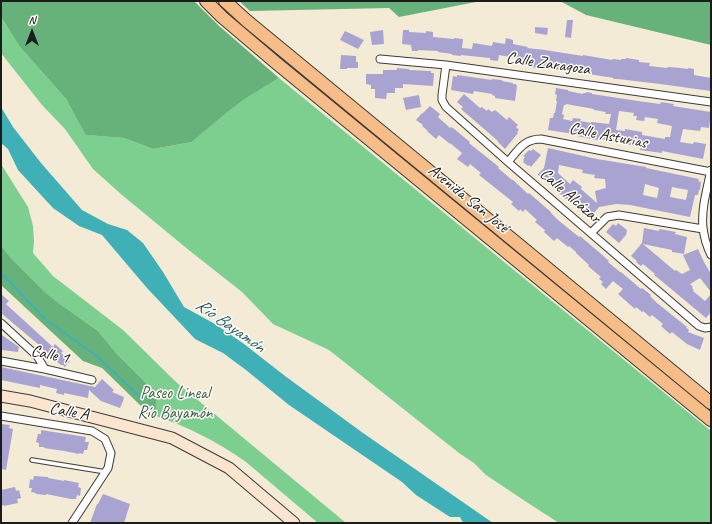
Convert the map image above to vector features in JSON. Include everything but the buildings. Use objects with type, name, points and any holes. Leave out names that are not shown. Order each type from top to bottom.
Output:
[{"type":"main road","name":"Avenida San José","points":[[206,1],[222,17],[281,67],[711,420]]},
{"type":"main road","name":"Avenida San José","points":[[225,1],[247,21],[711,403]]},
{"type":"street","name":"Calle Zaragoza","points":[[380,59],[446,64],[711,102]]},
{"type":"street","name":"Calle Alcázar","points":[[446,64],[442,96],[442,100],[446,107],[699,326],[705,328],[711,327]]},
{"type":"street","name":"Calle Asturias","points":[[508,162],[523,145],[532,140],[541,139],[711,171]]},
{"type":"street","points":[[711,171],[704,207],[703,229],[706,243],[711,255]]},
{"type":"street","points":[[591,233],[607,217],[619,215],[703,229]]},
{"type":"street","points":[[1,323],[37,356],[45,369]]},
{"type":"street","name":"Calle 1","points":[[1,361],[92,380]]},
{"type":"street","points":[[1,396],[30,401],[172,438],[229,468],[294,523]]},
{"type":"street","name":"Calle A","points":[[1,416],[92,431],[105,439],[111,453],[108,468],[72,523]]},
{"type":"lane","points":[[32,460],[106,472]]},
{"type":"green space","points":[[1,1],[194,1],[218,25],[279,78],[245,99],[192,142],[153,149],[124,138],[86,135],[66,99],[20,47],[1,17]]},
{"type":"green space","points":[[239,1],[481,1],[399,17],[389,8],[250,11]]},
{"type":"green space","points":[[560,1],[711,1],[711,45],[586,15]]},
{"type":"green space","points":[[1,17],[20,47],[66,99],[87,135],[124,138],[153,149],[192,142],[245,99],[279,78],[711,431],[711,523],[559,523],[486,475],[474,463],[459,453],[329,350],[273,324],[242,292],[122,195],[93,169],[65,129],[42,105],[1,53]]},
{"type":"green space","name":"Paseo Lineal Río Bayamón","points":[[1,164],[28,207],[33,226],[33,253],[53,276],[123,330],[176,382],[346,523],[318,523],[246,462],[225,448],[180,425],[156,416],[157,394],[118,355],[98,331],[46,293],[1,246]]},
{"type":"green space","points":[[1,246],[46,293],[98,331],[118,355],[157,394],[156,416],[141,412],[141,406],[102,368],[83,361],[1,285]]},
{"type":"water","points":[[1,107],[13,127],[41,163],[82,210],[108,224],[127,230],[143,243],[184,307],[215,324],[244,344],[363,433],[493,523],[464,523],[460,517],[450,517],[416,495],[402,482],[289,405],[223,353],[195,339],[147,288],[102,235],[79,226],[53,208],[18,170],[8,149],[1,143]]},
{"type":"waterway","points":[[1,274],[46,320],[97,356],[140,397]]},
{"type":"water label","name":"Río Bayamón","points":[[230,326]]}]
